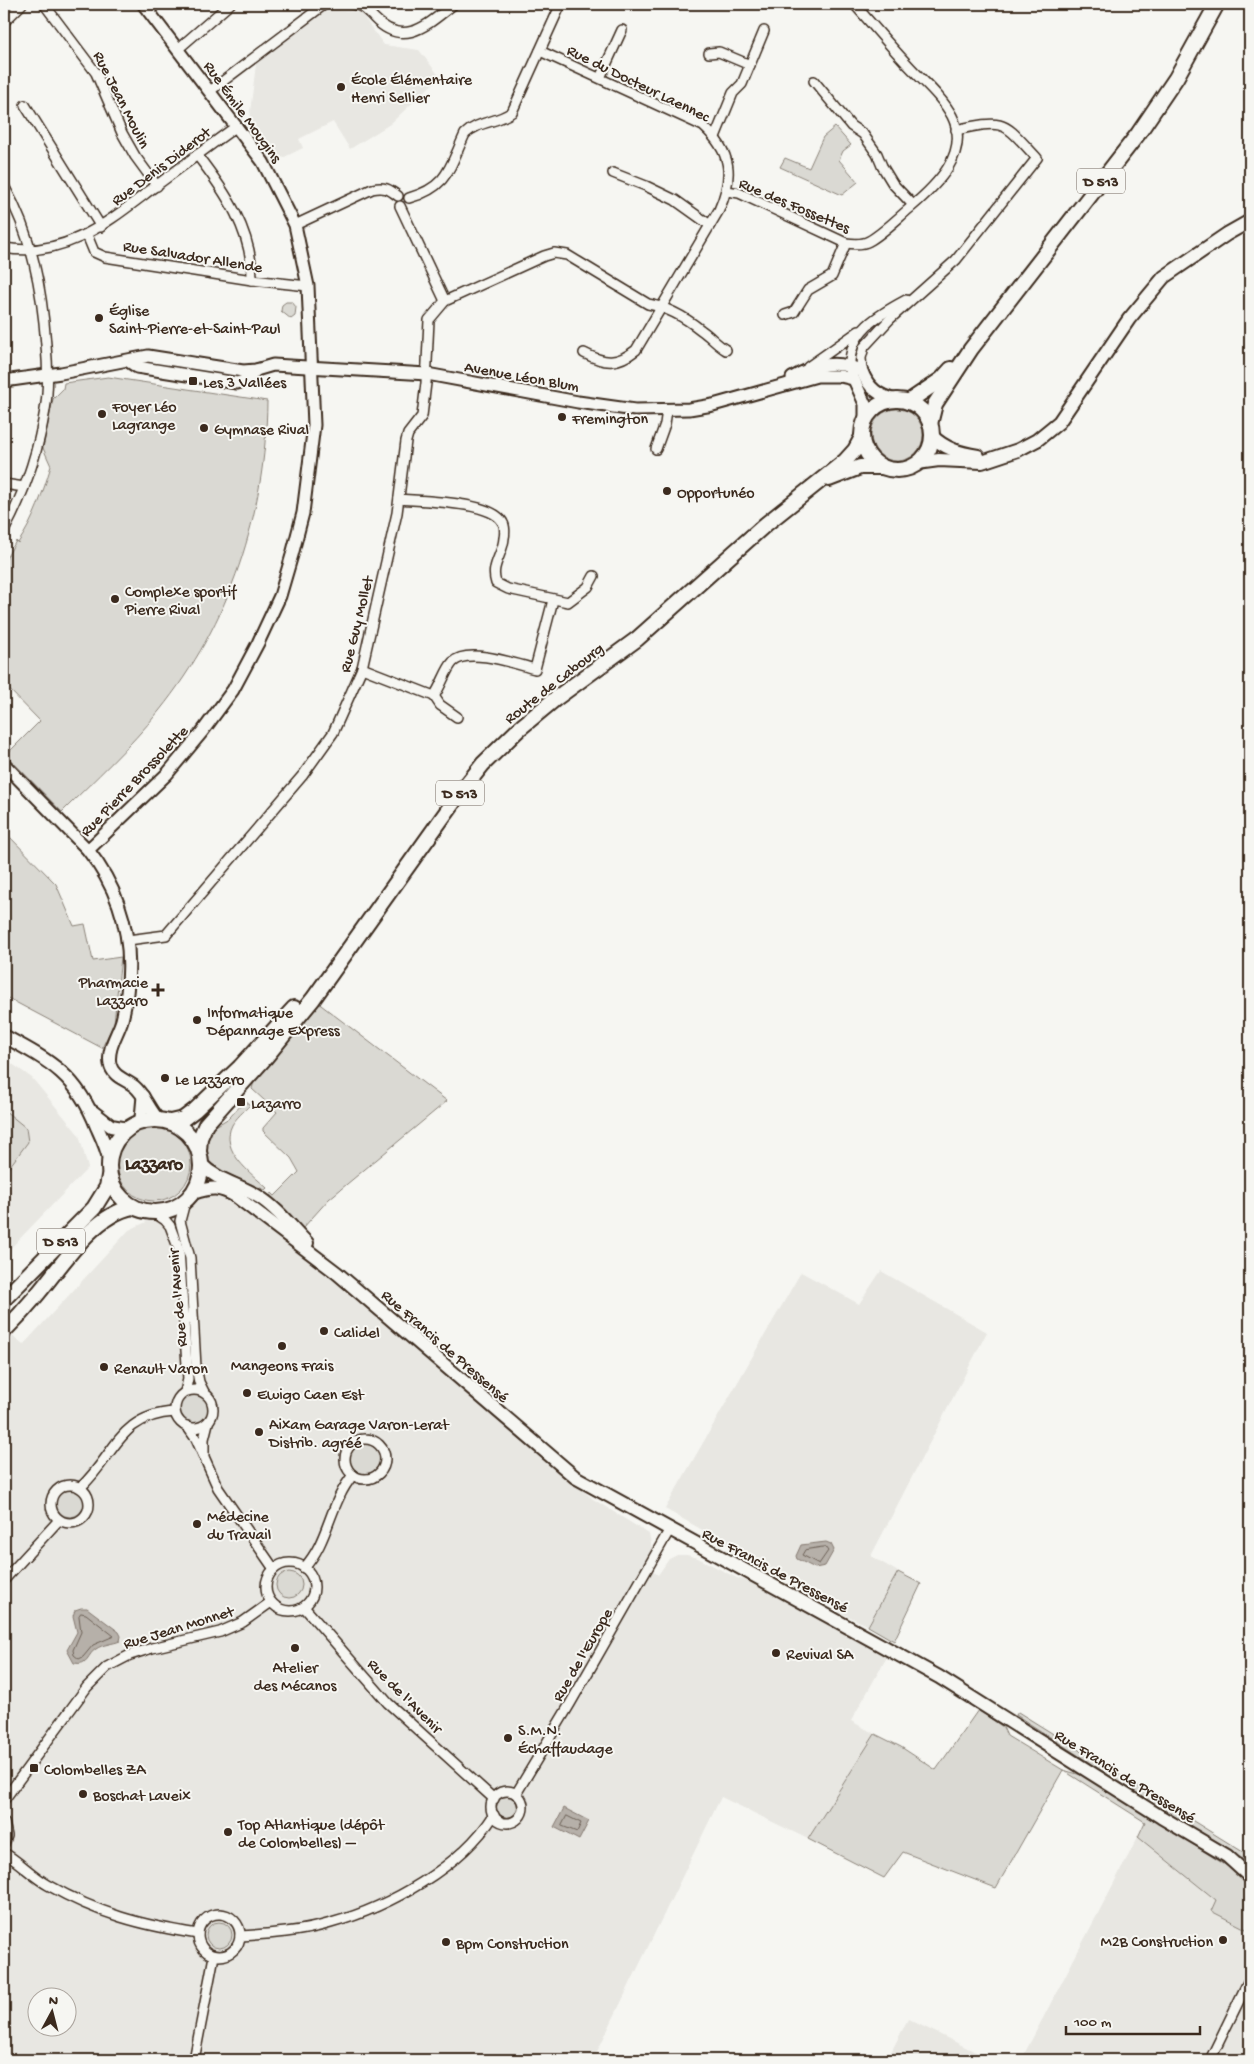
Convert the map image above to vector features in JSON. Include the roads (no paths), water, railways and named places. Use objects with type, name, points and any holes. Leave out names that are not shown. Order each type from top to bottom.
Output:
[{"type":"main road","name":"D 513","points":[[931,430],[935,404],[971,349],[1138,134],[1176,78],[1217,4]]},
{"type":"main road","points":[[1001,456],[978,456],[962,453],[943,446],[931,430],[924,413],[902,401],[878,405],[865,420],[862,437],[865,449],[872,461],[884,467],[899,470],[918,463],[939,460],[982,462],[1001,456],[1018,450],[1037,440],[1059,422],[1128,319],[1164,277],[1250,221]]},
{"type":"main road","name":"D 513","points":[[902,401],[942,379],[971,349]]},
{"type":"main road","points":[[918,463],[929,450],[931,430]]},
{"type":"main road","name":"D 513","points":[[817,485],[850,456],[862,437]]},
{"type":"main road","name":"D 513","points":[[817,485],[857,468],[884,467]]},
{"type":"main road","name":"Route de Cabourg","points":[[352,944],[460,793],[489,758],[520,728],[555,699],[636,639],[766,524],[817,485]]},
{"type":"main road","name":"D 513","points":[[164,1121],[183,1119],[208,1099],[352,944]]},
{"type":"main road","name":"D 513","points":[[200,1157],[200,1138],[206,1124],[314,999],[352,944]]},
{"type":"main road","points":[[4,1036],[46,1060],[60,1070],[76,1086],[91,1111],[108,1151],[109,1176],[118,1194],[133,1207],[153,1212],[167,1211],[189,1197],[215,1188],[228,1191],[337,1274]]},
{"type":"main road","points":[[91,1111],[111,1126],[133,1126],[164,1121],[187,1133],[212,1174],[246,1190],[269,1205],[337,1274]]},
{"type":"main road","points":[[109,1159],[115,1142],[133,1126]]},
{"type":"main road","points":[[189,1197],[201,1174],[200,1157]]},
{"type":"main road","name":"D 513","points":[[4,1299],[94,1208],[107,1187],[109,1176]]},
{"type":"main road","name":"D 513","points":[[4,1331],[36,1296],[82,1240],[112,1215],[133,1207]]},
{"type":"main road","name":"Rue Francis de Pressensé","points":[[337,1274],[556,1462],[601,1492],[790,1593],[895,1654],[939,1677],[1161,1817],[1227,1856],[1250,1866]]},
{"type":"main road","name":"Rue Francis de Pressensé","points":[[1227,1856],[1250,1877]]},
{"type":"street","points":[[4,22],[22,4]]},
{"type":"street","name":"Rue Jean Moulin","points":[[44,4],[96,73],[122,133],[156,186]]},
{"type":"street","name":"Rue Émile Mougins","points":[[143,4],[263,162],[295,225],[308,286],[312,368]]},
{"type":"street","points":[[178,49],[230,4]]},
{"type":"street","points":[[210,91],[325,4]]},
{"type":"street","points":[[352,4],[365,7],[382,26],[402,34],[417,31],[454,4]]},
{"type":"street","points":[[398,196],[403,194],[409,198],[421,195],[440,183],[465,134],[470,128],[505,117],[512,112],[561,4]]},
{"type":"street","name":"Rue des Fossettes","points":[[727,191],[739,194],[846,243],[855,244],[868,242],[941,180],[948,170],[953,159],[956,143],[956,130],[952,117],[942,101],[898,55],[854,4]]},
{"type":"street","points":[[600,78],[622,30]]},
{"type":"street","points":[[715,137],[733,93],[742,84],[764,31]]},
{"type":"street","name":"Rue du Docteur Laennec","points":[[540,51],[703,126],[715,137],[725,152],[727,165],[727,191],[710,225],[636,350],[624,359],[617,361],[598,360],[584,353]]},
{"type":"street","points":[[710,54],[719,52],[750,66]]},
{"type":"street","points":[[814,81],[851,126],[863,134],[877,154],[893,184],[913,205]]},
{"type":"street","name":"Rue Denis Diderot","points":[[25,105],[101,227]]},
{"type":"street","points":[[865,420],[865,404],[857,375],[864,347],[916,295],[956,260],[1037,158],[1009,128],[1002,125],[989,123],[956,130]]},
{"type":"street","name":"Rue Denis Diderot","points":[[4,248],[32,250],[69,242],[101,227],[237,126]]},
{"type":"street","points":[[197,155],[226,193],[239,221],[251,253],[252,280]]},
{"type":"street","points":[[612,173],[675,200],[710,225]]},
{"type":"street","points":[[4,186],[22,222],[32,250],[44,319],[48,375],[46,408],[39,439],[24,488],[4,531]]},
{"type":"street","points":[[295,225],[372,189],[380,187],[388,189],[398,196]]},
{"type":"street","points":[[398,196],[397,202],[445,301],[554,252],[567,255],[648,304],[661,306],[702,330],[713,342],[726,350]]},
{"type":"street","points":[[400,206],[406,206],[409,198]]},
{"type":"street","name":"Rue Salvador Allende","points":[[87,234],[94,252],[105,257],[252,280],[308,286]]},
{"type":"street","points":[[785,315],[794,312],[808,290],[832,276],[846,243]]},
{"type":"street","points":[[801,372],[888,309],[916,295]]},
{"type":"street","name":"Rue Guy Mollet","points":[[128,940],[166,935],[304,775],[333,733],[362,668],[399,499],[406,441],[408,434],[422,416],[427,374],[429,320],[445,301]]},
{"type":"street","points":[[850,366],[851,352],[861,330]]},
{"type":"street","name":"Avenue Léon Blum","points":[[4,381],[128,361],[137,367],[237,383],[247,380],[256,370],[273,365],[427,374],[578,402],[635,410],[667,410],[713,405],[780,385],[828,375],[857,375]]},
{"type":"street","name":"Avenue Léon Blum","points":[[780,385],[801,372],[826,364],[835,363],[850,366],[857,375]]},
{"type":"street","name":"Rue Pierre Brossolette","points":[[88,850],[167,774],[202,732],[233,690],[280,596],[303,513],[314,425],[312,368]]},
{"type":"street","points":[[857,375],[880,396],[902,401]]},
{"type":"street","points":[[660,446],[667,410]]},
{"type":"street","points":[[4,484],[24,488]]},
{"type":"street","points":[[399,499],[463,505],[490,511],[503,523],[504,539],[493,573],[496,583],[508,589],[568,602],[588,587],[594,576]]},
{"type":"street","points":[[434,696],[442,685],[451,664],[460,656],[479,656],[535,669],[553,600]]},
{"type":"street","points":[[362,668],[434,696],[440,705],[457,717]]},
{"type":"street","points":[[4,764],[88,850],[107,878],[118,899],[128,940],[129,983],[121,1023],[111,1049],[110,1062],[116,1075],[134,1086],[164,1121]]},
{"type":"street","points":[[133,1126],[141,1118],[143,1096]]},
{"type":"street","name":"Rue de l'Avenir","points":[[189,1197],[180,1221],[190,1258],[196,1367],[199,1382],[204,1392]]},
{"type":"street","name":"Rue de l'Avenir","points":[[153,1212],[170,1226],[179,1250],[188,1379],[185,1392]]},
{"type":"street","points":[[204,1457],[204,1440],[208,1423],[213,1416],[214,1406],[211,1398],[204,1392],[194,1389],[185,1392],[179,1397],[175,1404],[175,1412],[179,1421],[187,1426],[201,1427],[208,1423]]},
{"type":"street","points":[[81,1487],[131,1426],[153,1414],[175,1412]]},
{"type":"street","points":[[187,1426],[218,1488],[274,1570]]},
{"type":"street","points":[[362,1439],[368,1439],[379,1445],[385,1456],[382,1469],[372,1478],[359,1478],[353,1475],[349,1471],[345,1460],[351,1444],[362,1439]]},
{"type":"street","points":[[304,1568],[319,1549],[340,1493],[353,1475]]},
{"type":"street","points":[[65,1485],[81,1487],[89,1498],[89,1510],[86,1515],[82,1520],[70,1524],[59,1520],[51,1509],[52,1497],[55,1491],[65,1485]]},
{"type":"street","points":[[4,1580],[59,1520]]},
{"type":"street","name":"Rue de l'Europe","points":[[516,1794],[670,1529]]},
{"type":"street","points":[[289,1563],[304,1568],[312,1579],[314,1588],[312,1596],[304,1606],[296,1610],[286,1610],[271,1602],[266,1588],[267,1580],[274,1570],[280,1565],[289,1563]]},
{"type":"street","name":"Rue Jean Monnet","points":[[4,1800],[87,1687],[107,1667],[130,1655],[152,1648],[220,1632],[243,1622],[271,1602]]},
{"type":"street","name":"Rue de l'Avenir","points":[[304,1606],[388,1704],[494,1799]]},
{"type":"street","points":[[504,1791],[516,1794],[523,1805],[518,1818],[505,1822],[494,1815],[492,1807],[494,1799],[504,1791]]},
{"type":"street","points":[[240,1936],[292,1932],[331,1923],[362,1913],[430,1878],[457,1857],[481,1834],[494,1815]]},
{"type":"street","points":[[4,1822],[7,1836],[4,1844]]},
{"type":"street","points":[[4,1853],[46,1884],[103,1912],[150,1926],[198,1934]]},
{"type":"street","points":[[219,1914],[232,1919],[240,1936],[238,1944],[228,1954],[214,1956],[209,1954],[201,1945],[198,1934],[202,1922],[213,1915],[219,1914]]},
{"type":"street","points":[[194,2060],[214,1956]]},
{"type":"street","points":[[1210,2060],[1250,1978]]},
{"type":"water","points":[[826,1542],[831,1544],[834,1550],[825,1566],[815,1568],[797,1559],[796,1556],[801,1545]]},
{"type":"water","points":[[87,1608],[119,1632],[121,1636],[120,1641],[99,1647],[93,1651],[82,1663],[74,1663],[67,1650],[77,1632],[73,1616],[75,1610]]},
{"type":"water","points":[[564,1808],[589,1821],[579,1840],[554,1827]]},
{"type":"place","name":"École Élémentaire Henri Sellier","points":[[341,87]]},
{"type":"place","name":"Église Saint-Pierre-et-Saint-Paul","points":[[99,318]]},
{"type":"place","name":"Les 3 Vallées","points":[[193,381]]},
{"type":"place","name":"Foyer Léo Lagrange","points":[[102,414]]},
{"type":"place","name":"Fremington","points":[[562,417]]},
{"type":"place","name":"Gymnase Rival","points":[[204,428]]},
{"type":"place","name":"Opportunéo","points":[[667,491]]},
{"type":"place","name":"Complexe sportif Pierre Rival","points":[[115,599]]},
{"type":"place","name":"Pharmacie Lazzaro","points":[[158,990]]},
{"type":"place","name":"Informatique Dépannage Express","points":[[197,1020]]},
{"type":"place","name":"Le Lazzaro","points":[[165,1078]]},
{"type":"place","name":"Lazarro","points":[[241,1102]]},
{"type":"place","name":"Calidel","points":[[324,1331]]},
{"type":"place","name":"Mangeons Frais","points":[[282,1346]]},
{"type":"place","name":"Renault Varon","points":[[104,1367]]},
{"type":"place","name":"Ewigo Caen Est","points":[[247,1393]]},
{"type":"place","name":"Aixam Garage Varon-Lerat Distrib. agréé","points":[[259,1432]]},
{"type":"place","name":"Médecine du Travail","points":[[197,1524]]},
{"type":"place","name":"Atelier des Mécanos","points":[[295,1648]]},
{"type":"place","name":"Revival SA","points":[[776,1653]]},
{"type":"place","name":"S.M.N. Échaffaudage","points":[[508,1738]]},
{"type":"place","name":"Colombelles ZA","points":[[34,1768]]},
{"type":"place","name":"Boschat Laveix","points":[[83,1794]]},
{"type":"place","name":"Top Atlantique (dépôt de Colombelles) –","points":[[228,1832]]},
{"type":"place","name":"M2B Construction","points":[[1223,1940]]},
{"type":"place","name":"Bpm Construction","points":[[446,1942]]},
{"type":"district","name":"Lazzaro","points":[[154,1163]]}]
